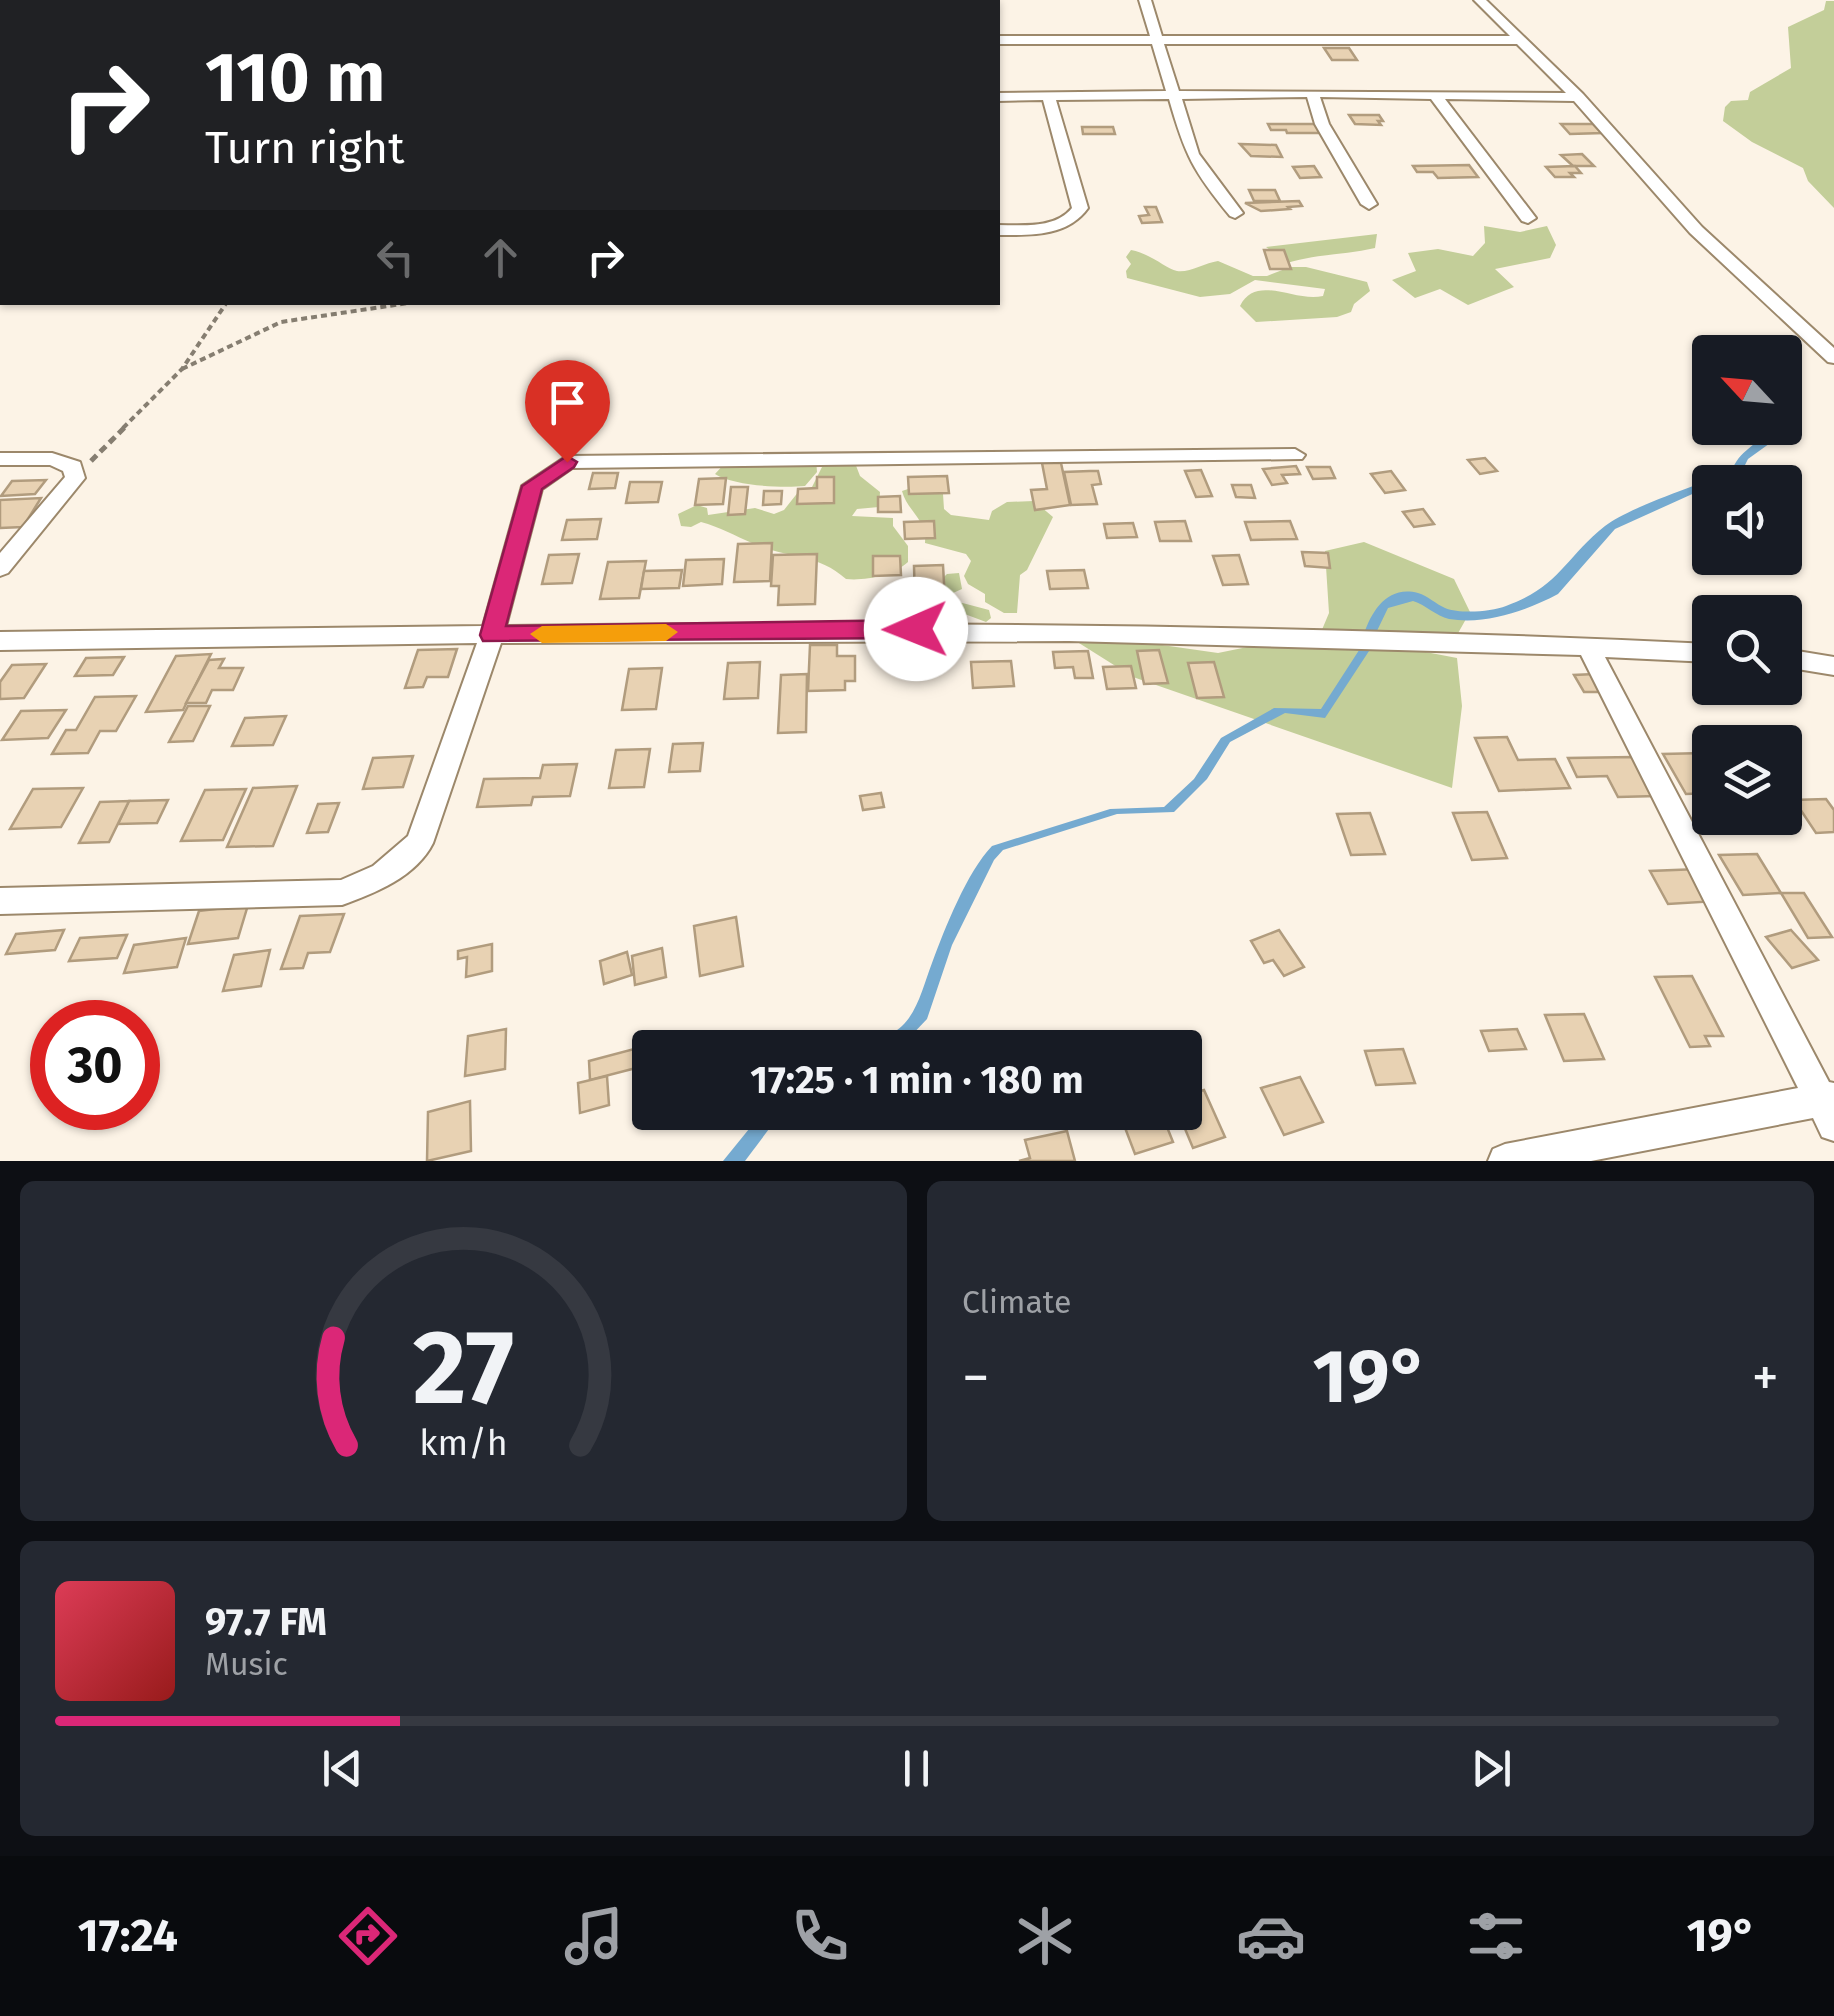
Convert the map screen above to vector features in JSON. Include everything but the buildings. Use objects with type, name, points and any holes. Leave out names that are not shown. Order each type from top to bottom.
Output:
[{"type":"street","points":[[1146,0],[1192,154],[1235,213]]},
{"type":"street","points":[[1480,0],[1578,98],[1696,230],[1834,358]]},
{"type":"street","points":[[1000,40],[1517,40]]},
{"type":"street","points":[[1000,97],[1312,93],[1578,98]]},
{"type":"street","points":[[1312,93],[1322,124],[1369,204]]},
{"type":"street","points":[[1000,230],[1034,230],[1069,222],[1080,208],[1048,96]]},
{"type":"street","points":[[1436,96],[1528,218]]},
{"type":"street","points":[[0,901],[342,892],[383,875],[419,843],[492,635],[532,486],[567,462],[1295,455]]},
{"type":"street","points":[[0,460],[52,460],[73,467],[75,478],[0,568]]},
{"type":"street","points":[[0,641],[916,629],[1692,652]]},
{"type":"street","points":[[1505,1161],[1829,1107],[1588,646]]},
{"type":"street","points":[[1802,661],[1834,666]]},
{"type":"path","points":[[75,478],[182,370],[225,305]]},
{"type":"path","points":[[182,370],[281,322],[395,305]]},
{"type":"green space","points":[[1826,1],[1834,1],[1834,208],[1808,181],[1803,168],[1752,142],[1723,121],[1725,107],[1731,101],[1748,100],[1750,92],[1791,68],[1788,27],[1824,10]]},
{"type":"green space","points":[[1484,226],[1520,232],[1547,226],[1556,245],[1550,258],[1495,269],[1514,287],[1468,305],[1440,289],[1415,298],[1392,280],[1416,271],[1408,253],[1438,249],[1473,256],[1485,243]]},
{"type":"green space","points":[[1377,234],[1375,248],[1287,263],[1266,247]]},
{"type":"green space","points":[[1131,250],[1177,271],[1218,261],[1253,276],[1306,267],[1367,282],[1370,291],[1354,304],[1351,312],[1337,317],[1256,322],[1240,306],[1247,296],[1266,290],[1312,297],[1323,296],[1325,289],[1255,280],[1230,294],[1200,297],[1127,278],[1131,264],[1126,257]]},
{"type":"green space","points":[[779,458],[816,459],[817,472],[805,486],[795,487],[745,484],[715,474],[726,462],[745,461],[746,467]]},
{"type":"green space","points":[[826,459],[855,463],[860,476],[880,492],[879,507],[857,509],[852,516],[893,518],[893,526],[908,546],[908,562],[902,567],[879,576],[846,579],[823,564],[765,548],[708,524],[681,526],[678,514],[697,505],[707,508],[708,515],[755,508],[774,514],[784,510],[799,491],[810,491]]},
{"type":"green space","points":[[911,488],[943,494],[944,509],[951,515],[989,520],[992,511],[1007,502],[1034,501],[1053,517],[1027,570],[1020,575],[1017,613],[1004,613],[985,602],[985,594],[968,584],[964,576],[971,561],[966,554],[925,543],[920,521],[902,491]]},
{"type":"green space","points":[[1364,542],[1454,579],[1470,612],[1453,642],[1410,649],[1457,658],[1462,706],[1452,788],[1133,677],[1071,638],[1120,639],[1218,653],[1267,643],[1316,644],[1329,613],[1325,551]]},
{"type":"green space","points":[[959,573],[962,589],[953,593],[955,601],[989,610],[991,618],[986,622],[922,598],[947,574]]},
{"type":"water","points":[[1753,445],[1767,445],[1745,465],[1735,465]]},
{"type":"water","points":[[1692,487],[1692,494],[1615,529],[1558,594],[1533,606],[1491,618],[1463,620],[1449,619],[1413,601],[1388,608],[1375,635],[1364,634],[1377,608],[1398,593],[1418,593],[1445,608],[1467,612],[1500,608],[1524,598],[1550,581],[1605,526]]},
{"type":"water","points":[[1363,644],[1371,648],[1325,718],[1285,713],[1230,742],[1207,779],[1174,812],[1117,814],[1003,850],[994,860],[952,945],[927,1019],[917,1030],[896,1030],[912,1013],[958,901],[992,846],[1110,809],[1164,807],[1194,779],[1221,738],[1274,708],[1321,709]]},
{"type":"water","points":[[748,1130],[768,1130],[745,1161],[723,1161]]},
{"type":"slow traffic","points":[[542,634],[666,632]]},
{"type":"route","points":[[567,462],[532,486],[492,635],[916,629]]}]
